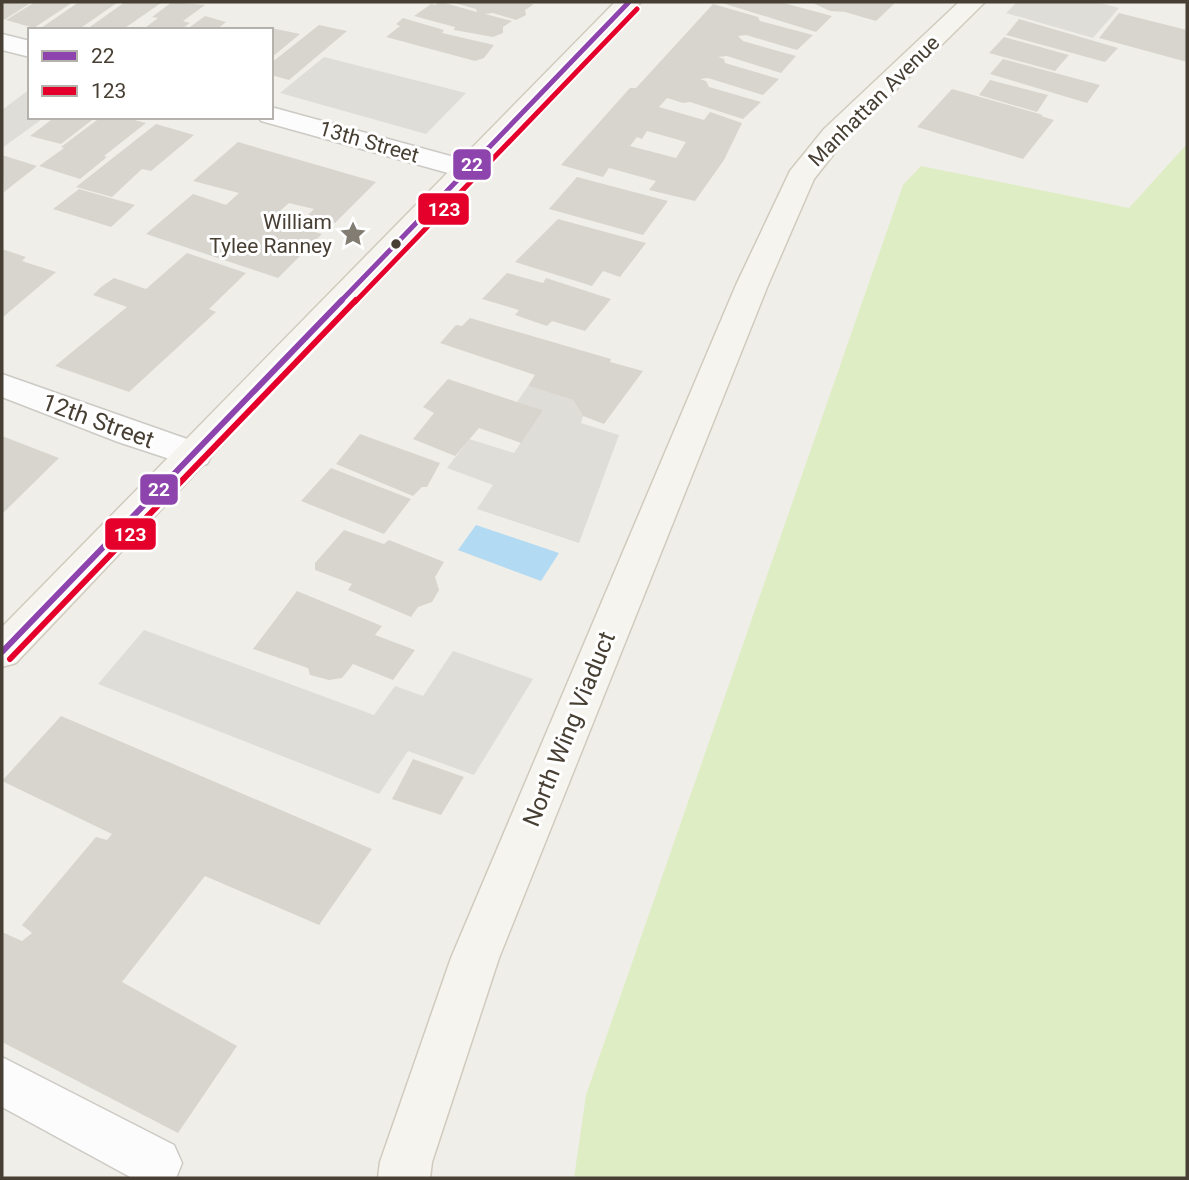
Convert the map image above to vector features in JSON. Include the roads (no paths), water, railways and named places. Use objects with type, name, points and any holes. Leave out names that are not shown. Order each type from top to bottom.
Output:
[{"type":"main road","points":[[2,652],[629,2]]},
{"type":"main road","name":"Manhattan Avenue","points":[[752,285],[800,177],[834,135],[973,2]]},
{"type":"main road","name":"North Wing Viaduct","points":[[404,1178],[475,958],[752,285]]},
{"type":"street","points":[[2,42],[28,48]]},
{"type":"street","name":"13th Street","points":[[273,116],[466,169]]},
{"type":"street","name":"12th Street","points":[[2,385],[130,434],[194,455]]},
{"type":"street","points":[[2,1081],[156,1163]]},
{"type":"water","points":[[476,525],[559,553],[541,581],[458,550]]},
{"type":"place","name":"William Tylee Ranney","points":[[353,234]]}]
